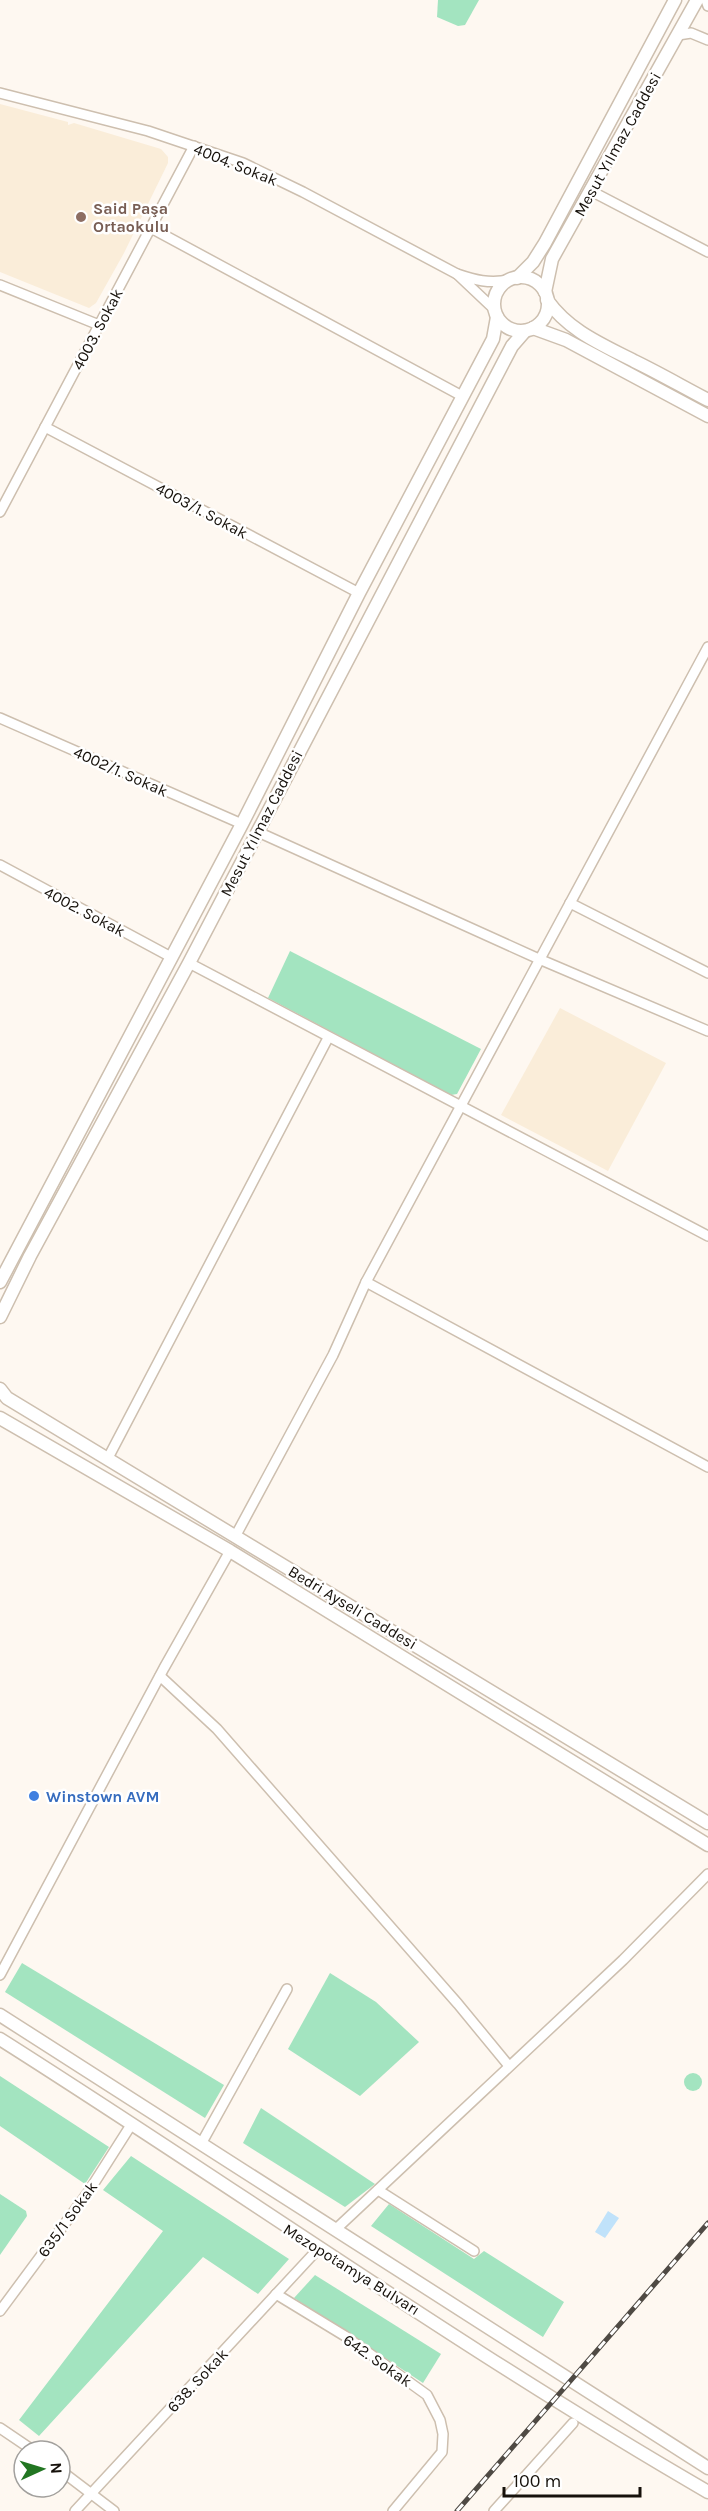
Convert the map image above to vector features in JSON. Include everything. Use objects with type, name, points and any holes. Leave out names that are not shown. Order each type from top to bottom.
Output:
[{"type":"main road","name":"Mesut Yılmaz Caddesi","points":[[513,279],[533,262],[545,243],[675,0]]},
{"type":"main road","name":"Mesut Yılmaz Caddesi","points":[[546,296],[552,259],[698,0]]},
{"type":"main road","points":[[708,400],[600,344],[569,325],[558,315],[533,280],[513,279],[497,292],[496,313],[509,328],[529,330],[566,340],[708,416]]},
{"type":"main road","points":[[529,330],[545,317],[546,296]]},
{"type":"main road","name":"Mesut Yılmaz Caddesi","points":[[0,1282],[242,824],[359,593],[493,339],[496,313]]},
{"type":"main road","name":"Mesut Yılmaz Caddesi","points":[[0,1317],[30,1256],[189,963],[512,346],[529,330]]},
{"type":"main road","name":"Bedri Ayseli Caddesi","points":[[0,1389],[7,1398],[708,1823]]},
{"type":"main road","name":"Bedri Ayseli Caddesi","points":[[0,1418],[230,1551],[708,1845]]},
{"type":"main road","name":"Mezopotamya Bulvarı","points":[[0,2015],[708,2468]]},
{"type":"main road","name":"Mezopotamya Bulvarı","points":[[0,2039],[319,2248],[638,2452],[708,2492]]},
{"type":"street","points":[[706,0],[708,6]]},
{"type":"street","points":[[678,35],[687,33],[708,40]]},
{"type":"street","name":"4004. Sokak","points":[[0,93],[138,129],[243,164],[457,274]]},
{"type":"street","name":"4003. Sokak","points":[[0,512],[194,146]]},
{"type":"street","points":[[591,191],[708,252]]},
{"type":"street","points":[[151,228],[462,396]]},
{"type":"street","points":[[457,274],[478,281],[494,283],[513,279]]},
{"type":"street","points":[[457,274],[496,313]]},
{"type":"street","points":[[0,285],[99,325]]},
{"type":"street","name":"4003/1. Sokak","points":[[45,428],[359,593]]},
{"type":"street","points":[[236,1535],[333,1355],[366,1282],[708,647]]},
{"type":"street","name":"4002/1. Sokak","points":[[0,718],[242,824]]},
{"type":"street","points":[[258,831],[539,959],[708,1031]]},
{"type":"street","name":"4002. Sokak","points":[[0,865],[171,957]]},
{"type":"street","points":[[570,903],[708,973]]},
{"type":"street","points":[[189,963],[708,1236]]},
{"type":"street","points":[[108,1458],[328,1038]]},
{"type":"street","points":[[366,1282],[708,1467]]},
{"type":"street","points":[[0,1975],[160,1676],[230,1551]]},
{"type":"street","points":[[160,1676],[217,1729],[458,2004],[509,2066]]},
{"type":"street","points":[[335,2230],[623,1960],[708,1874]]},
{"type":"street","points":[[201,2144],[287,1989]]},
{"type":"street","name":"635/1 Sokak","points":[[0,2311],[89,2191],[131,2125]]},
{"type":"street","points":[[378,2190],[474,2252]]},
{"type":"street","name":"638. Sokak","points":[[75,2511],[319,2248]]},
{"type":"street","name":"642. Sokak","points":[[276,2294],[345,2336],[427,2395],[440,2420],[443,2434],[442,2452],[393,2511]]},
{"type":"street","points":[[494,2511],[573,2423]]},
{"type":"street","points":[[0,2427],[16,2439]]},
{"type":"street","points":[[72,2478],[114,2511]]},
{"type":"shaded area","name":"Said Paşa Ortaokulu","points":[[0,104],[68,122],[68,125],[74,123],[161,149],[168,157],[168,163],[124,253],[96,303],[89,308],[0,272]]},
{"type":"shaded area","points":[[560,1008],[666,1063],[608,1171],[501,1115]]},
{"type":"green space","points":[[438,0],[479,0],[465,25],[458,26],[437,17]]},
{"type":"green space","points":[[290,951],[481,1049],[457,1094],[451,1095],[268,998]]},
{"type":"green space","points":[[22,1963],[224,2085],[205,2118],[5,1992]]},
{"type":"green space","points":[[330,1973],[376,2002],[419,2042],[360,2096],[288,2049]]},
{"type":"green space","points":[[693,2073],[701,2078],[702,2082],[697,2090],[693,2091],[685,2086],[684,2082],[689,2074]]},
{"type":"green space","points":[[0,2076],[109,2147],[85,2184],[0,2126]]},
{"type":"green space","points":[[261,2108],[375,2184],[345,2207],[243,2143]]},
{"type":"green space","points":[[131,2156],[289,2259],[258,2294],[203,2257],[39,2436],[19,2420],[163,2231],[103,2190]]},
{"type":"green space","points":[[0,2194],[26,2211],[27,2216],[0,2255]]},
{"type":"green space","points":[[389,2204],[474,2259],[484,2251],[564,2302],[543,2337],[371,2226]]},
{"type":"green space","points":[[315,2275],[441,2354],[423,2383],[294,2298]]},
{"type":"water","points":[[608,2211],[619,2218],[605,2238],[595,2232]]},
{"type":"railway","points":[[457,2511],[708,2223]]},
{"type":"place","name":"Said Paşa Ortaokulu","points":[[81,217]]},
{"type":"place","name":"Winstown AVM","points":[[34,1796]]}]
